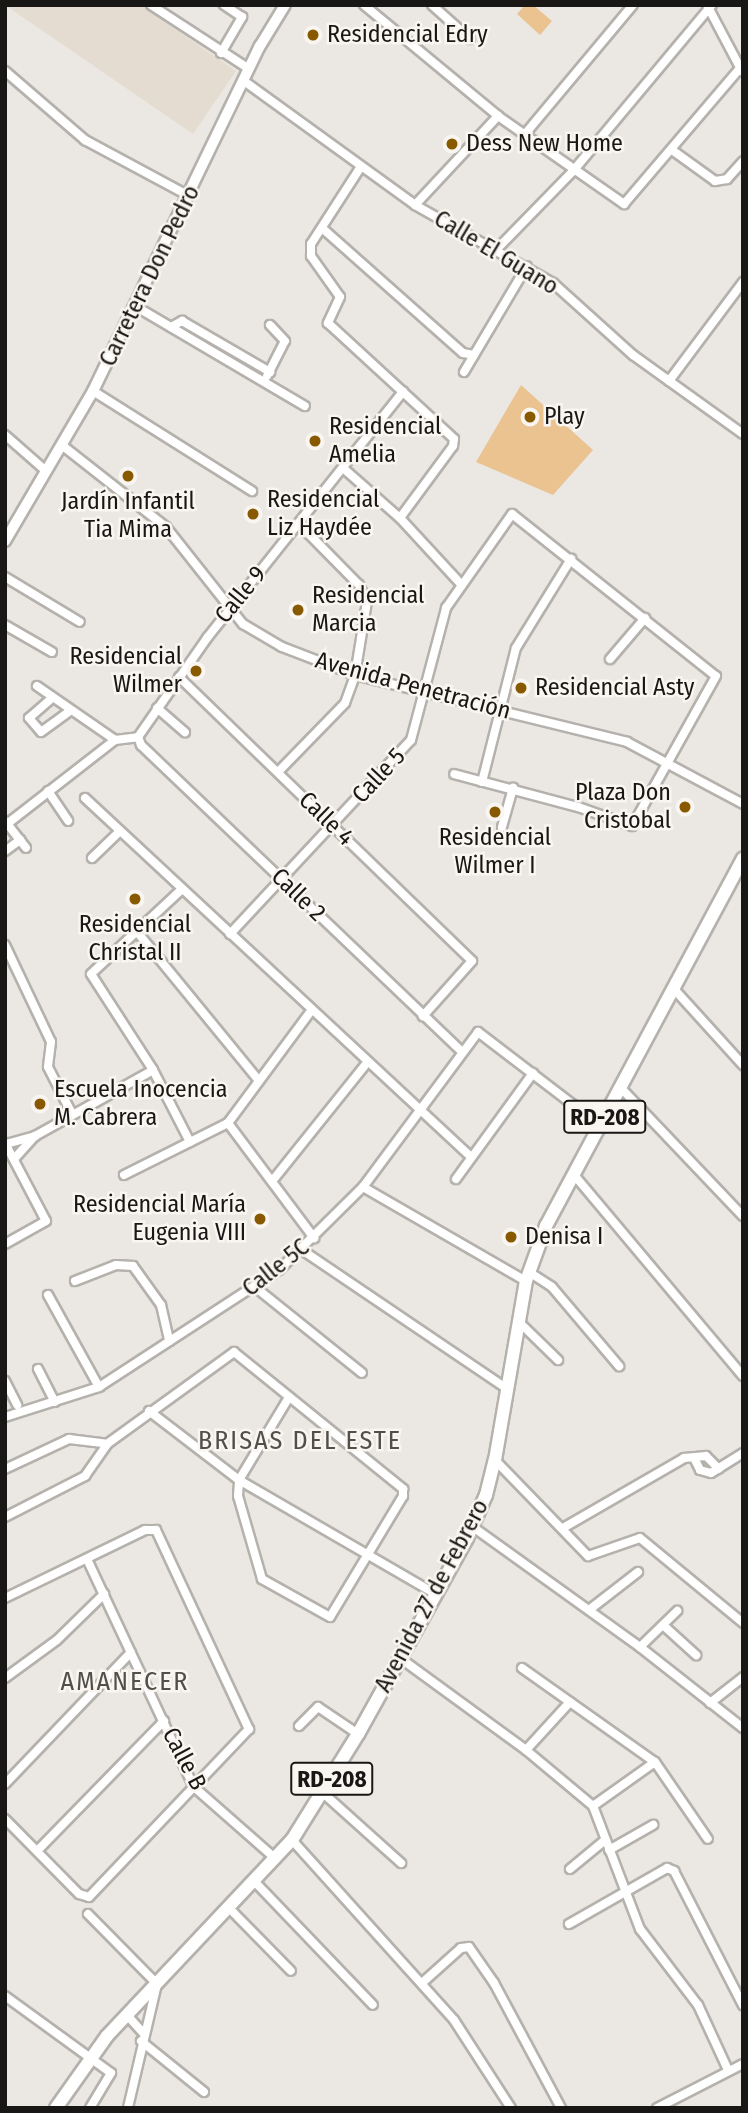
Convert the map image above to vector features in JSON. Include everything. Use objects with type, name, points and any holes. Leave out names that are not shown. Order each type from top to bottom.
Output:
[{"type":"main road","name":"Avenida 27 de Febrero","points":[[56,2108],[89,2059],[127,2015],[292,1840],[358,1734],[473,1527],[495,1460],[527,1277],[545,1226],[575,1176],[743,859]]},
{"type":"street","points":[[150,5],[249,69]]},
{"type":"street","points":[[221,53],[242,17],[224,5]]},
{"type":"street","name":"Carretera Don Pedro","points":[[7,534],[63,446],[93,391],[249,69],[285,5]]},
{"type":"street","points":[[364,5],[498,116],[573,171],[624,204],[741,70],[709,6],[573,171],[496,250]]},
{"type":"street","points":[[432,5],[470,39]]},
{"type":"street","points":[[524,134],[634,5]]},
{"type":"street","points":[[5,71],[85,140],[189,196]]},
{"type":"street","name":"Calle El Guano","points":[[244,81],[360,168],[415,205],[527,266],[669,381],[743,434]]},
{"type":"street","points":[[415,205],[498,116]]},
{"type":"street","points":[[673,150],[715,181],[727,179],[743,161]]},
{"type":"street","points":[[360,168],[311,244],[311,256],[340,297],[328,323],[454,439],[400,518]]},
{"type":"street","points":[[322,228],[464,353],[474,355]]},
{"type":"street","points":[[464,372],[527,266]]},
{"type":"street","points":[[669,381],[743,282]]},
{"type":"street","points":[[135,306],[305,406]]},
{"type":"street","points":[[171,327],[182,321],[270,372]]},
{"type":"street","points":[[264,382],[285,341],[270,325]]},
{"type":"street","points":[[93,391],[251,491]]},
{"type":"street","name":"Calle 9","points":[[138,737],[229,609],[300,525],[403,392]]},
{"type":"street","points":[[5,435],[46,471]]},
{"type":"street","name":"Avenida Penetración","points":[[63,446],[166,527],[243,624],[282,646],[355,676],[602,734],[668,762],[743,804]]},
{"type":"street","points":[[343,468],[400,518],[460,583]]},
{"type":"street","name":"Calle 5","points":[[230,934],[331,825],[399,758],[411,740],[446,608],[460,583],[512,514],[571,559]]},
{"type":"street","points":[[278,772],[345,703],[355,676],[366,595],[300,525]]},
{"type":"street","points":[[454,774],[482,782],[513,789],[632,826],[716,676],[571,559],[525,627],[499,710],[482,782]]},
{"type":"street","points":[[5,577],[80,622]]},
{"type":"street","points":[[610,659],[646,618]]},
{"type":"street","points":[[5,625],[52,652]]},
{"type":"street","name":"Calle 4","points":[[179,677],[472,961],[423,1016]]},
{"type":"street","points":[[37,687],[115,740]]},
{"type":"street","points":[[52,698],[29,718],[41,732],[71,710]]},
{"type":"street","points":[[157,708],[185,733]]},
{"type":"street","points":[[26,848],[6,822],[115,740],[138,737]]},
{"type":"street","name":"Calle 2","points":[[138,737],[141,746],[461,1051]]},
{"type":"street","points":[[502,827],[513,789]]},
{"type":"street","points":[[48,791],[68,821]]},
{"type":"street","points":[[85,798],[310,1012],[471,1157]]},
{"type":"street","points":[[92,858],[119,832]]},
{"type":"street","points":[[5,851],[20,840]]},
{"type":"street","points":[[181,890],[138,933],[101,960],[91,974],[153,1070],[190,1142]]},
{"type":"street","points":[[138,933],[259,1081]]},
{"type":"street","points":[[5,945],[51,1042],[48,1067],[72,1114]]},
{"type":"street","points":[[674,989],[743,1065]]},
{"type":"street","points":[[124,1175],[228,1123],[310,1012]]},
{"type":"street","name":"Calle 5C","points":[[5,1417],[99,1387],[255,1287],[302,1250],[363,1187],[461,1051],[478,1032],[533,1073]]},
{"type":"street","points":[[273,1180],[366,1064]]},
{"type":"street","points":[[13,1159],[35,1136],[153,1070]]},
{"type":"street","points":[[456,1179],[533,1073],[601,1126]]},
{"type":"street","points":[[620,1087],[743,1216]]},
{"type":"street","points":[[228,1123],[314,1238]]},
{"type":"street","points":[[5,1244],[46,1221],[6,1143],[35,1136]]},
{"type":"street","points":[[575,1176],[743,1376]]},
{"type":"street","points":[[363,1187],[527,1277],[552,1287],[619,1366]]},
{"type":"street","points":[[302,1250],[507,1389]]},
{"type":"street","points":[[75,1281],[116,1265],[132,1266],[161,1305],[169,1341]]},
{"type":"street","points":[[255,1287],[362,1373]]},
{"type":"street","points":[[48,1294],[99,1387]]},
{"type":"street","points":[[518,1321],[558,1360]]},
{"type":"street","points":[[5,1517],[85,1476],[107,1444],[234,1352],[403,1489],[403,1496],[333,1615],[313,1610],[262,1579],[238,1496],[239,1480],[289,1397]]},
{"type":"street","points":[[38,1369],[55,1402]]},
{"type":"street","points":[[5,1381],[16,1405]]},
{"type":"street","points":[[149,1411],[239,1480],[436,1594]]},
{"type":"street","points":[[5,1469],[69,1439],[107,1444]]},
{"type":"street","points":[[694,1458],[705,1473],[719,1469],[743,1453]]},
{"type":"street","points":[[563,1528],[684,1458],[706,1456],[719,1469]]},
{"type":"street","points":[[495,1460],[592,1557],[628,1538],[640,1538],[743,1623]]},
{"type":"street","points":[[473,1527],[640,1647],[743,1728]]},
{"type":"street","points":[[5,1598],[152,1529],[248,1731],[86,1897],[5,1819]]},
{"type":"street","name":"Calle B","points":[[87,1559],[194,1787],[276,1859]]},
{"type":"street","points":[[589,1610],[638,1572]]},
{"type":"street","points":[[5,1678],[57,1640],[104,1594]]},
{"type":"street","points":[[640,1647],[677,1611]]},
{"type":"street","points":[[663,1625],[696,1654]]},
{"type":"street","points":[[5,1784],[131,1652]]},
{"type":"street","points":[[400,1658],[526,1750],[593,1806],[640,1928],[698,2005],[728,2070]]},
{"type":"street","points":[[522,1668],[655,1762],[708,1839]]},
{"type":"street","points":[[709,1703],[743,1677]]},
{"type":"street","points":[[526,1750],[570,1702]]},
{"type":"street","points":[[299,1726],[318,1707],[358,1734]]},
{"type":"street","points":[[37,1851],[164,1721]]},
{"type":"street","points":[[593,1806],[655,1762]]},
{"type":"street","points":[[323,1793],[401,1863]]},
{"type":"street","points":[[609,1850],[653,1825]]},
{"type":"street","points":[[292,1840],[464,2033],[511,2108]]},
{"type":"street","points":[[570,1869],[605,1840]]},
{"type":"street","points":[[569,1924],[667,1868],[674,1871],[738,1986],[743,2006]]},
{"type":"street","points":[[255,1882],[373,2005]]},
{"type":"street","points":[[229,1908],[292,1970]]},
{"type":"street","points":[[88,1914],[157,1984],[142,2037],[129,2106]]},
{"type":"street","points":[[422,1983],[461,1948],[469,1947],[495,1983],[561,2108]]},
{"type":"street","points":[[5,1996],[111,2073],[90,2108]]},
{"type":"street","points":[[127,2015],[142,2037],[204,2092]]},
{"type":"street","points":[[657,2108],[743,2064]]},
{"type":"shaded area","points":[[5,5],[140,5],[236,71],[193,134]]},
{"type":"shaded area","points":[[525,5],[533,5],[552,21],[540,35],[517,14]]},
{"type":"shaded area","name":"Play","points":[[521,385],[593,450],[553,495],[476,462]]},
{"type":"place","name":"Residencial Edry","points":[[313,35]]},
{"type":"place","name":"Dess New Home","points":[[452,144]]},
{"type":"place","name":"Play","points":[[530,417]]},
{"type":"place","name":"Residencial Amelia","points":[[315,441]]},
{"type":"place","name":"Jardín Infantil Tia Mima","points":[[128,476]]},
{"type":"place","name":"Residencial Liz Haydée","points":[[253,514]]},
{"type":"place","name":"Residencial Marcia","points":[[298,610]]},
{"type":"place","name":"Residencial Wilmer","points":[[196,671]]},
{"type":"place","name":"Residencial Asty","points":[[521,688]]},
{"type":"place","name":"Plaza Don Cristobal","points":[[685,807]]},
{"type":"place","name":"Residencial Wilmer I","points":[[495,812]]},
{"type":"place","name":"Residencial Christal II","points":[[135,899]]},
{"type":"place","name":"Escuela Inocencia M. Cabrera","points":[[40,1104]]},
{"type":"place","name":"Residencial María Eugenia VIII","points":[[260,1219]]},
{"type":"place","name":"Denisa I","points":[[511,1237]]},
{"type":"district","name":"BRISAS DEL ESTE","points":[[300,1441]]},
{"type":"district","name":"AMANECER","points":[[125,1682]]}]
